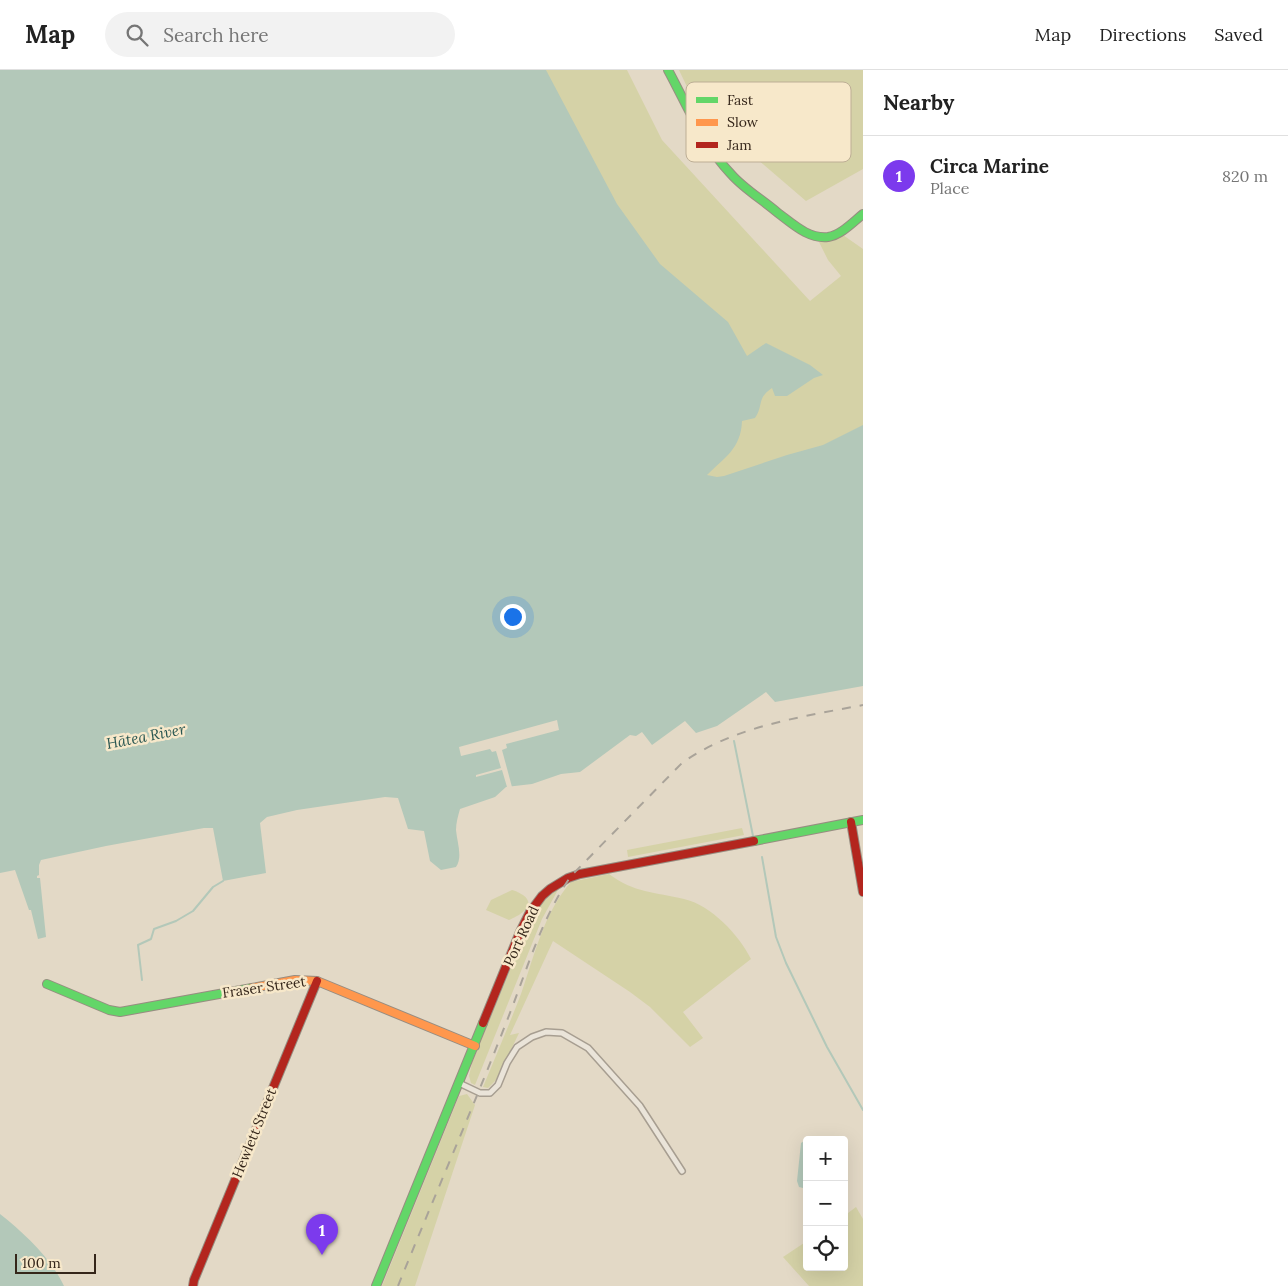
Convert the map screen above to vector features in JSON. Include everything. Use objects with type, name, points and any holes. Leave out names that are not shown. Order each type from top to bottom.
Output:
[{"type":"street","points":[[668,70],[686,104]]},
{"type":"street","points":[[720,162],[732,176],[799,229],[813,236],[828,237],[842,231],[863,214]]},
{"type":"street","name":"Port Road","points":[[376,1286],[528,914],[542,896],[555,884],[580,874],[863,820]]},
{"type":"street","points":[[851,822],[863,892]]},
{"type":"street","name":"Fraser Street","points":[[48,984],[109,1010],[120,1012],[295,980],[317,981],[475,1046]]},
{"type":"street","name":"Hewlett Street","points":[[193,1286],[225,1202],[317,981]]},
{"type":"street","points":[[459,1083],[480,1093],[490,1093],[498,1085],[507,1063],[517,1047],[532,1037],[546,1032],[562,1033],[588,1048],[640,1106],[682,1171]]},
{"type":"shaded area","points":[[532,70],[627,70],[662,140],[810,301],[841,276],[828,260],[819,242],[843,235],[863,249],[863,499],[801,521],[707,475]]},
{"type":"shaded area","points":[[679,70],[863,70],[863,169],[806,201],[760,162],[851,162],[851,82],[686,82],[686,85]]},
{"type":"shaded area","points":[[742,828],[744,835],[628,857],[627,850]]},
{"type":"shaded area","points":[[609,874],[636,888],[694,902],[714,914],[732,931],[751,959],[683,1012],[703,1038],[690,1047],[650,1007],[553,941],[510,1035],[519,1033],[497,1079],[488,1088],[483,1087],[521,994],[541,935],[554,907],[571,882]]},
{"type":"shaded area","points":[[559,888],[542,919],[475,1085],[471,1083],[469,1076],[472,1063],[530,921],[536,908]]},
{"type":"shaded area","points":[[512,890],[517,891],[527,899],[528,907],[525,910],[509,920],[486,910],[491,900]]},
{"type":"shaded area","points":[[467,1094],[475,1105],[415,1286],[382,1286],[459,1096]]},
{"type":"shaded area","points":[[856,1207],[863,1219],[863,1286],[809,1286],[783,1257],[803,1244],[803,1271],[848,1271],[848,1213]]},
{"type":"water","name":"Hātea River","points":[[0,70],[546,70],[617,204],[660,264],[728,322],[747,356],[766,343],[810,365],[823,375],[814,378],[787,396],[775,396],[772,388],[767,392],[762,399],[755,418],[742,421],[741,431],[731,452],[707,475],[724,476],[823,445],[863,425],[863,686],[775,702],[766,692],[717,726],[696,733],[685,721],[652,745],[642,732],[636,736],[630,735],[580,772],[561,774],[532,784],[506,787],[495,797],[460,809],[456,827],[459,859],[456,867],[441,870],[430,861],[424,831],[408,829],[398,798],[385,797],[297,810],[267,817],[260,823],[266,873],[223,881],[213,828],[106,846],[41,860],[37,878],[40,878],[46,937],[38,939],[31,910],[29,910],[15,870],[0,873]]},
{"type":"water","points":[[803,1142],[803,1188],[799,1187],[797,1181],[801,1143]]},
{"type":"water","points":[[0,1214],[18,1229],[44,1256],[64,1286],[0,1286]]},
{"type":"pier","points":[[557,720],[559,730],[506,744],[507,748],[502,750],[512,787],[507,787],[502,770],[476,777],[476,775],[501,768],[496,751],[492,752],[490,749],[461,756],[459,747]]},
{"type":"waterway","points":[[734,741],[753,836]]},
{"type":"waterway","points":[[762,857],[776,937],[786,963],[827,1047],[863,1110]]},
{"type":"waterway","points":[[142,980],[138,945],[151,939],[154,929],[176,921],[193,911],[213,887],[223,881]]},
{"type":"railway","points":[[398,1286],[495,1052],[535,945],[560,892],[571,876],[682,763],[702,750],[724,740],[769,725],[863,705]]},
{"type":"traffic: fast","points":[[668,70],[686,105]]},
{"type":"traffic: fast","points":[[720,162],[742,185],[789,222],[814,236],[833,236],[863,214]]},
{"type":"traffic: fast","points":[[754,841],[863,820]]},
{"type":"traffic: fast","points":[[47,984],[109,1010],[120,1012],[252,988]]},
{"type":"traffic: fast","points":[[376,1286],[483,1023]]},
{"type":"traffic: slow","points":[[252,988],[295,980],[317,981],[475,1046]]},
{"type":"traffic: jam","points":[[851,822],[863,892]]},
{"type":"traffic: jam","points":[[483,1023],[520,932],[530,912],[550,889],[568,878],[580,874],[754,841]]},
{"type":"traffic: jam","points":[[193,1286],[317,981]]},
{"type":"place","name":"Circa Marine","points":[[322,1255]]}]
